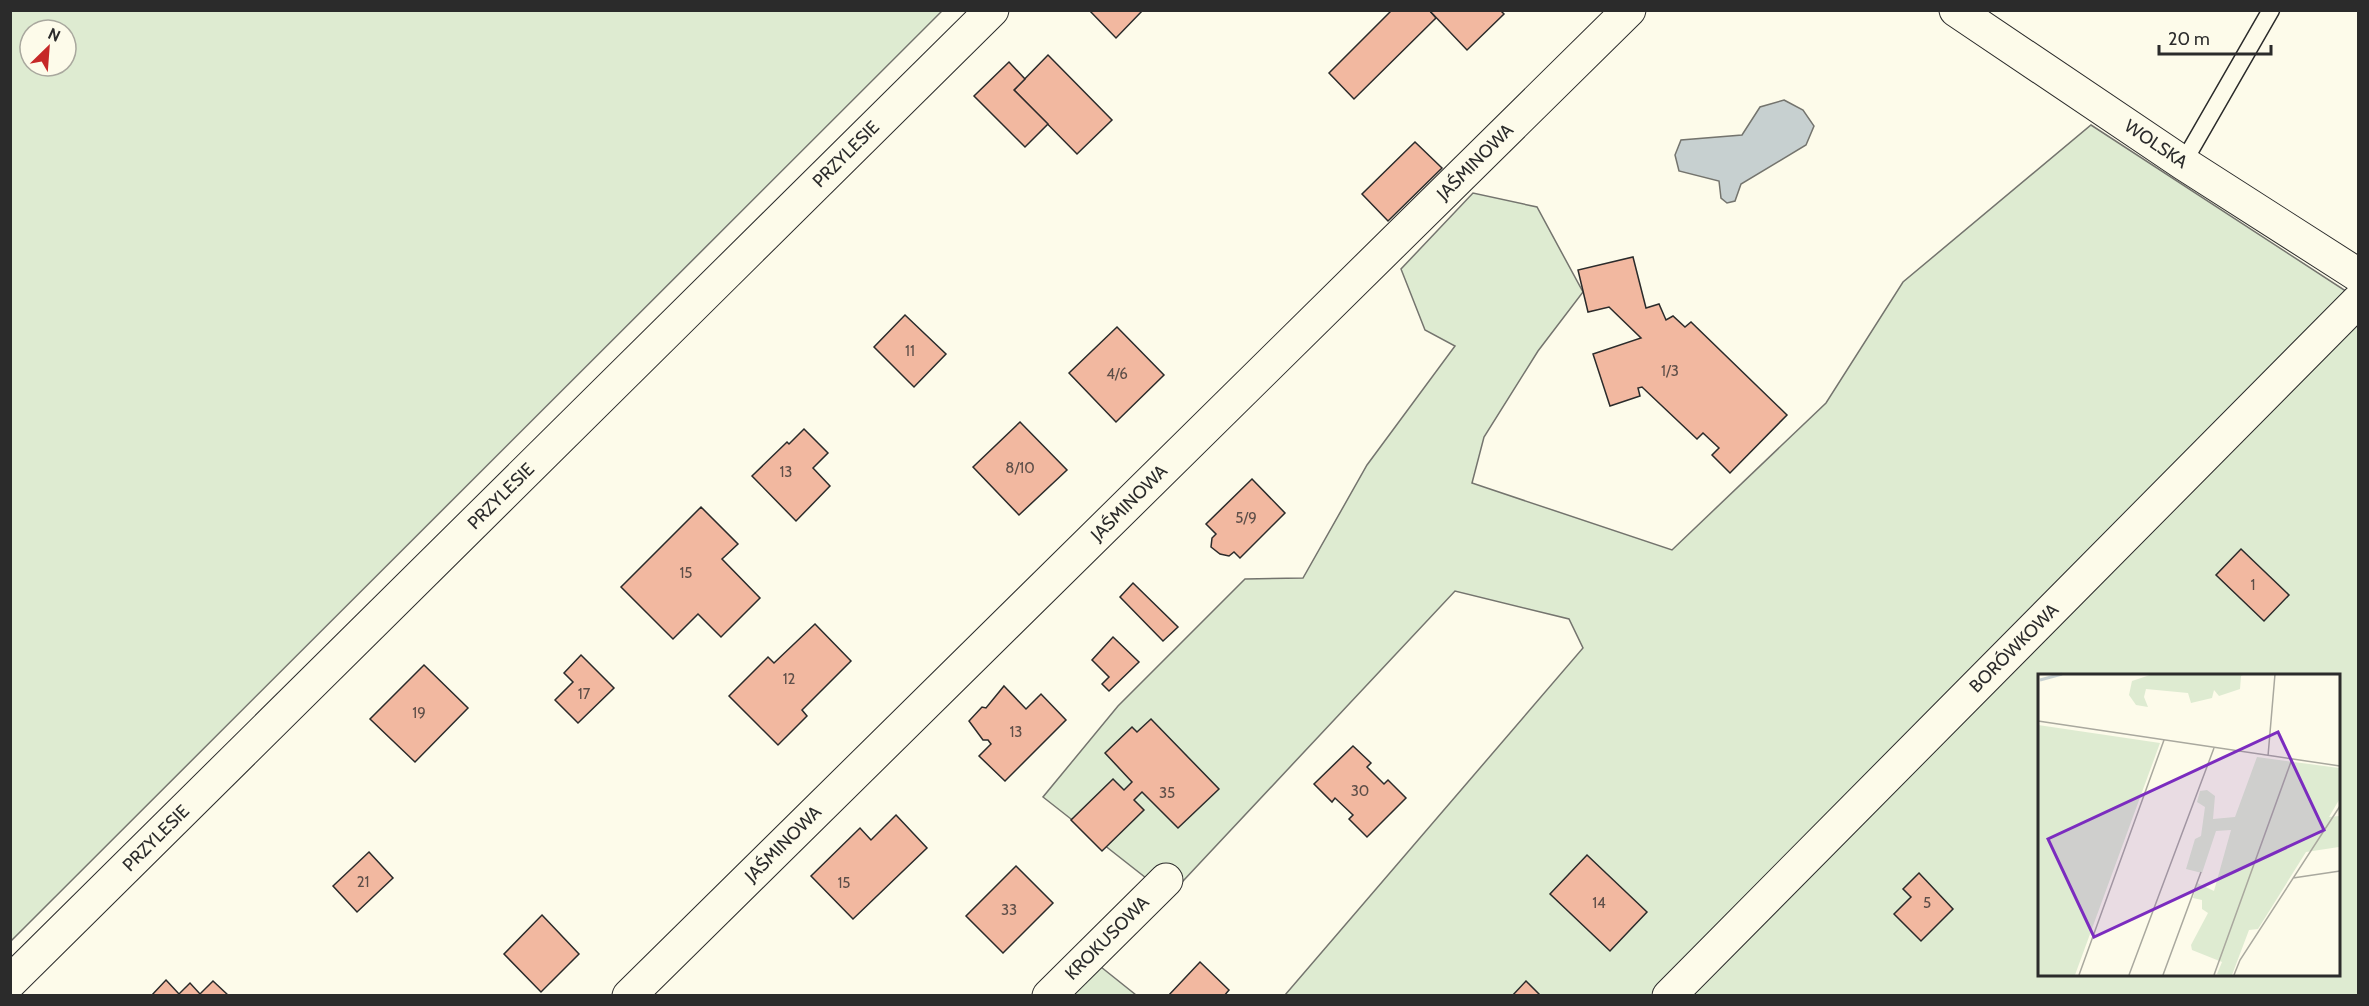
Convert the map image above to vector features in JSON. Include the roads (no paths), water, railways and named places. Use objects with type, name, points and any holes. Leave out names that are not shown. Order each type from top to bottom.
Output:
[{"type":"street","name":"PRZYLESIE","points":[[10,982],[992,10]]},
{"type":"street","name":"JAŚMINOWA","points":[[629,996],[1629,10]]},
{"type":"street","name":"WOLSKA","points":[[1956,10],[2183,163],[2358,275]]},
{"type":"street","name":"BORÓWKOWA","points":[[1670,996],[2358,301]]},
{"type":"street","name":"KROKUSOWA","points":[[1049,996],[1166,880]]},
{"type":"lane","points":[[2183,163],[2271,10]]}]
